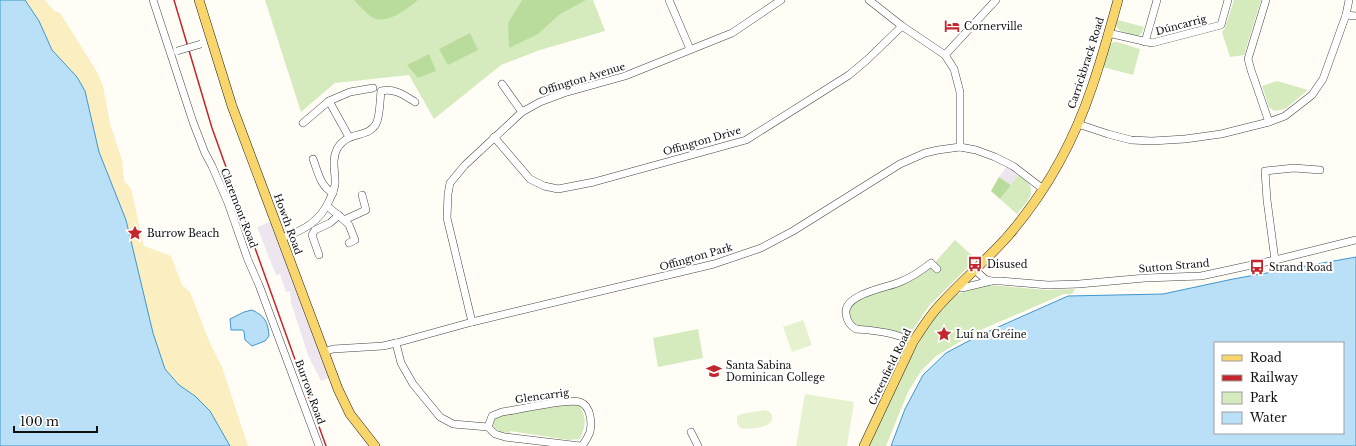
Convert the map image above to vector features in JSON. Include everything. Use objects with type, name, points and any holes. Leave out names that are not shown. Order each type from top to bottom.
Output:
[{"type":"main road","name":"Howth Road","points":[[199,0],[232,106],[338,389],[350,414],[375,446]]},
{"type":"main road","name":"Carrickbrack Road","points":[[959,285],[1008,236],[1043,188],[1061,158],[1078,124],[1092,88],[1118,0]]},
{"type":"main road","name":"Greenfield Road","points":[[864,446],[913,342],[930,317],[959,285]]},
{"type":"street","name":"Claremont Road","points":[[153,0],[174,53],[193,122],[205,153],[228,203],[248,260],[282,346]]},
{"type":"street","points":[[670,0],[690,49]]},
{"type":"street","name":"Offington Avenue","points":[[472,322],[447,218],[450,183],[465,165],[522,112],[540,102],[564,93],[625,76],[732,33],[781,0]]},
{"type":"street","points":[[869,0],[902,26],[945,55],[954,69],[960,92],[960,147]]},
{"type":"street","points":[[945,55],[996,0]]},
{"type":"street","name":"Dúncarrig","points":[[1144,42],[1157,0]]},
{"type":"street","name":"Dúncarrig","points":[[1108,33],[1152,44],[1221,25],[1228,0]]},
{"type":"street","points":[[1266,0],[1248,59],[1269,122]]},
{"type":"street","points":[[1078,124],[1131,140],[1152,141],[1185,139],[1221,134],[1269,122],[1285,116],[1312,95],[1324,79],[1346,15],[1349,0]]},
{"type":"street","points":[[1346,15],[1356,16]]},
{"type":"street","name":"Offington Drive","points":[[494,137],[530,179],[544,186],[558,189],[594,182],[746,140],[849,75],[902,26]]},
{"type":"street","points":[[174,53],[211,41]]},
{"type":"street","points":[[502,84],[522,112]]},
{"type":"street","points":[[303,123],[329,102],[350,92],[373,88]]},
{"type":"street","points":[[282,238],[311,225],[326,210],[335,185],[333,163],[336,150],[342,142],[349,137],[371,131],[377,122],[382,91],[387,90],[401,93],[415,102]]},
{"type":"street","points":[[329,102],[349,137]]},
{"type":"street","name":"Offington Park","points":[[324,352],[333,349],[383,346],[472,322],[714,264],[761,248],[793,231],[900,164],[925,153],[960,147],[976,150],[1015,167],[1043,188]]},
{"type":"street","points":[[313,159],[321,182],[326,189],[333,193]]},
{"type":"street","points":[[1275,260],[1267,200],[1265,171],[1294,168],[1320,170]]},
{"type":"street","points":[[319,255],[312,235],[315,230],[341,217],[366,210],[362,195]]},
{"type":"street","points":[[327,206],[349,225],[355,240],[349,243]]},
{"type":"street","name":"Sutton Strand","points":[[959,285],[962,288],[991,281],[1048,285],[1079,284],[1145,278],[1201,276],[1356,240]]},
{"type":"street","points":[[913,342],[899,335],[887,332],[856,329],[848,322],[845,310],[856,298],[916,275],[931,263],[937,269]]},
{"type":"street","points":[[975,270],[985,279],[991,281]]},
{"type":"street","name":"Glencarrig","points":[[396,343],[401,363],[413,384],[440,417],[452,424],[488,427],[495,434],[505,437],[581,446],[589,434],[591,421],[588,409],[581,402],[568,401],[502,412],[492,416],[488,427]]},
{"type":"street","name":"Burrow Road","points":[[282,346],[319,446]]},
{"type":"street","points":[[691,432],[698,446]]},
{"type":"shaded area","points":[[1007,166],[1019,174],[1011,185],[999,177]]},
{"type":"shaded area","points":[[270,222],[329,378],[321,381],[308,355],[291,303],[290,291],[286,292],[280,274],[276,275],[257,227]]},
{"type":"green space","points":[[265,0],[593,0],[605,31],[540,50],[501,65],[434,119],[409,75],[335,83],[301,112]]},
{"type":"green space","points":[[354,0],[418,0],[396,16],[376,19],[370,16]]},
{"type":"green space","points":[[522,0],[586,0],[560,14],[538,34],[509,48],[508,23]]},
{"type":"green space","points":[[1234,0],[1261,0],[1244,55],[1230,57],[1222,32],[1225,28]]},
{"type":"green space","points":[[1118,20],[1144,27],[1142,33],[1138,36],[1122,32],[1116,25]]},
{"type":"green space","points":[[470,33],[478,50],[448,65],[439,49]]},
{"type":"green space","points":[[1113,42],[1140,49],[1133,75],[1103,67],[1110,45]]},
{"type":"green space","points":[[429,54],[436,71],[418,78],[407,65]]},
{"type":"green space","points":[[1277,81],[1308,90],[1285,109],[1274,111],[1269,107],[1262,86]]},
{"type":"green space","points":[[1019,174],[1029,185],[1031,194],[1029,199],[1017,214],[1000,199]]},
{"type":"green space","points":[[999,177],[1011,185],[1000,199],[991,191]]},
{"type":"green space","points":[[955,240],[976,259],[929,306],[908,337],[863,327],[853,323],[849,314],[851,306],[861,298],[910,281],[929,269]]},
{"type":"green space","points":[[990,285],[1046,290],[1075,289],[1072,294],[1064,294],[976,332],[936,356],[921,371],[908,392],[886,446],[868,446],[912,355],[932,320],[957,294]]},
{"type":"green space","points":[[803,320],[812,345],[792,352],[783,327]]},
{"type":"green space","points":[[698,329],[703,358],[658,367],[653,338]]},
{"type":"green space","points":[[805,394],[854,402],[847,446],[796,446]]},
{"type":"green space","points":[[572,404],[579,405],[585,422],[580,439],[569,440],[510,431],[509,433],[498,430],[493,425],[494,418],[497,416]]},
{"type":"green space","points":[[765,410],[770,413],[772,420],[765,426],[744,429],[740,428],[737,423],[737,416],[741,414]]},
{"type":"sand","name":"Burrow Beach","points":[[25,0],[45,0],[54,11],[60,13],[97,72],[103,86],[110,124],[122,160],[124,181],[131,189],[144,246],[171,256],[182,285],[190,292],[209,341],[222,367],[248,446],[230,446],[220,428],[195,396],[179,385],[165,369],[153,333],[126,220],[99,152],[85,91],[77,77],[52,50],[39,21]]},
{"type":"water","points":[[0,0],[25,0],[39,21],[52,50],[77,77],[85,91],[99,152],[126,220],[153,333],[165,369],[179,385],[195,396],[210,411],[230,446],[0,446]]},
{"type":"water","points":[[1356,257],[1356,446],[891,446],[905,409],[923,375],[946,353],[978,336],[1068,296],[1163,294],[1233,279]]},
{"type":"water","points":[[252,310],[263,317],[267,323],[269,336],[265,341],[252,346],[245,340],[244,331],[231,330],[230,319]]},
{"type":"railway","points":[[174,0],[212,128],[326,446]]},
{"type":"place","name":"Cornerville","points":[[952,26]]},
{"type":"place","name":"Burrow Beach","points":[[135,233]]},
{"type":"place","name":"Disused","points":[[975,264]]},
{"type":"place","name":"Strand Road","points":[[1257,267]]},
{"type":"place","name":"Luí na Gréine","points":[[944,334]]},
{"type":"place","name":"Santa Sabina Dominican College","points":[[714,371]]}]
